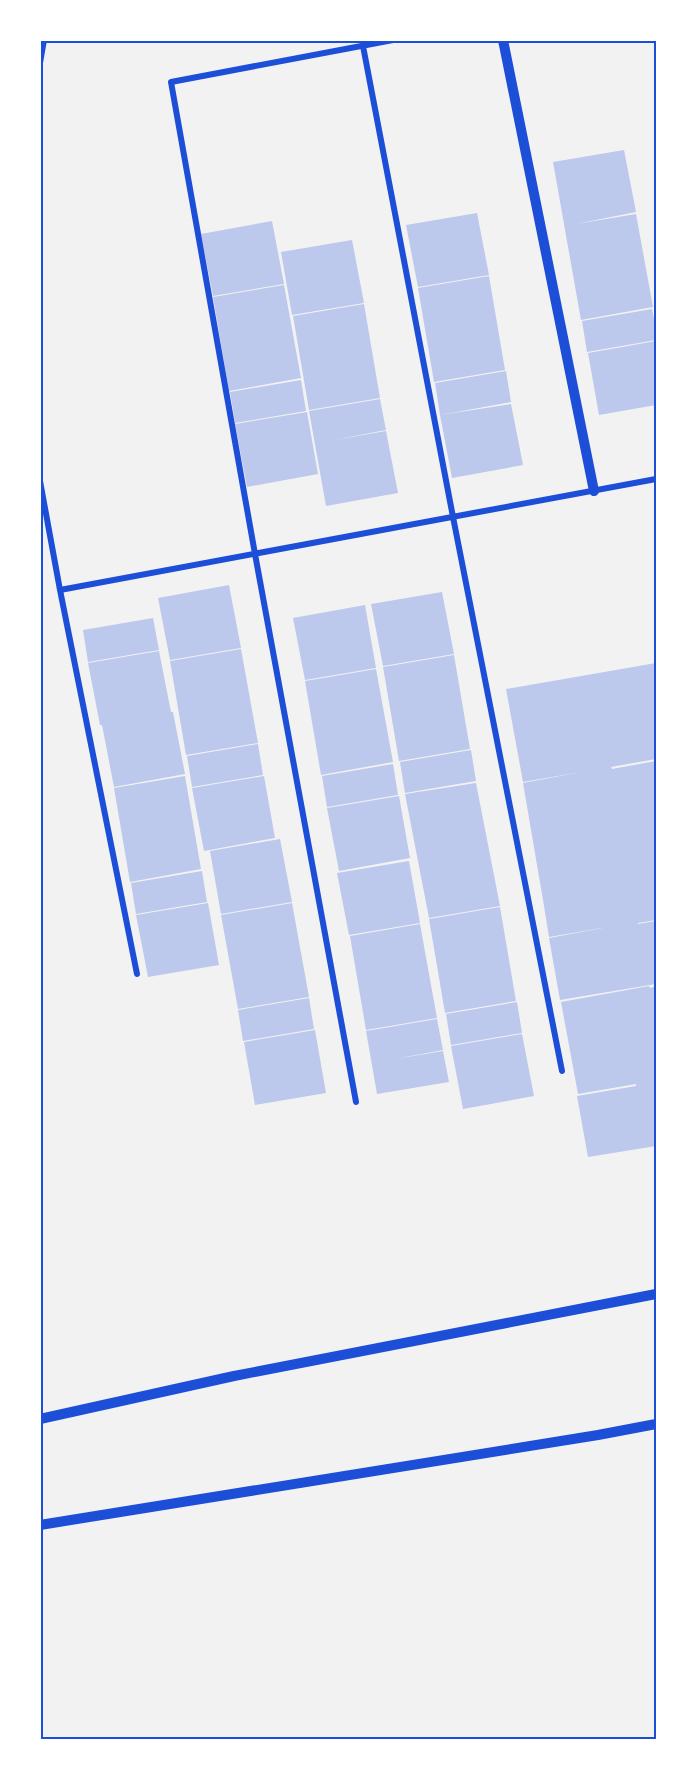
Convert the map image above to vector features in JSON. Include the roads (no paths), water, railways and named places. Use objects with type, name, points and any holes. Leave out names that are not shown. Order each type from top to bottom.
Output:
[{"type":"street","points":[[40,63],[44,40]]},
{"type":"street","points":[[356,1102],[171,82],[393,40]]},
{"type":"street","points":[[503,40],[594,491]]},
{"type":"street","points":[[363,46],[562,1071]]},
{"type":"street","points":[[60,590],[657,479]]},
{"type":"street","points":[[40,481],[137,974]]},
{"type":"street","points":[[40,1419],[245,1374],[657,1294]]},
{"type":"street","points":[[40,1525],[657,1424]]}]
